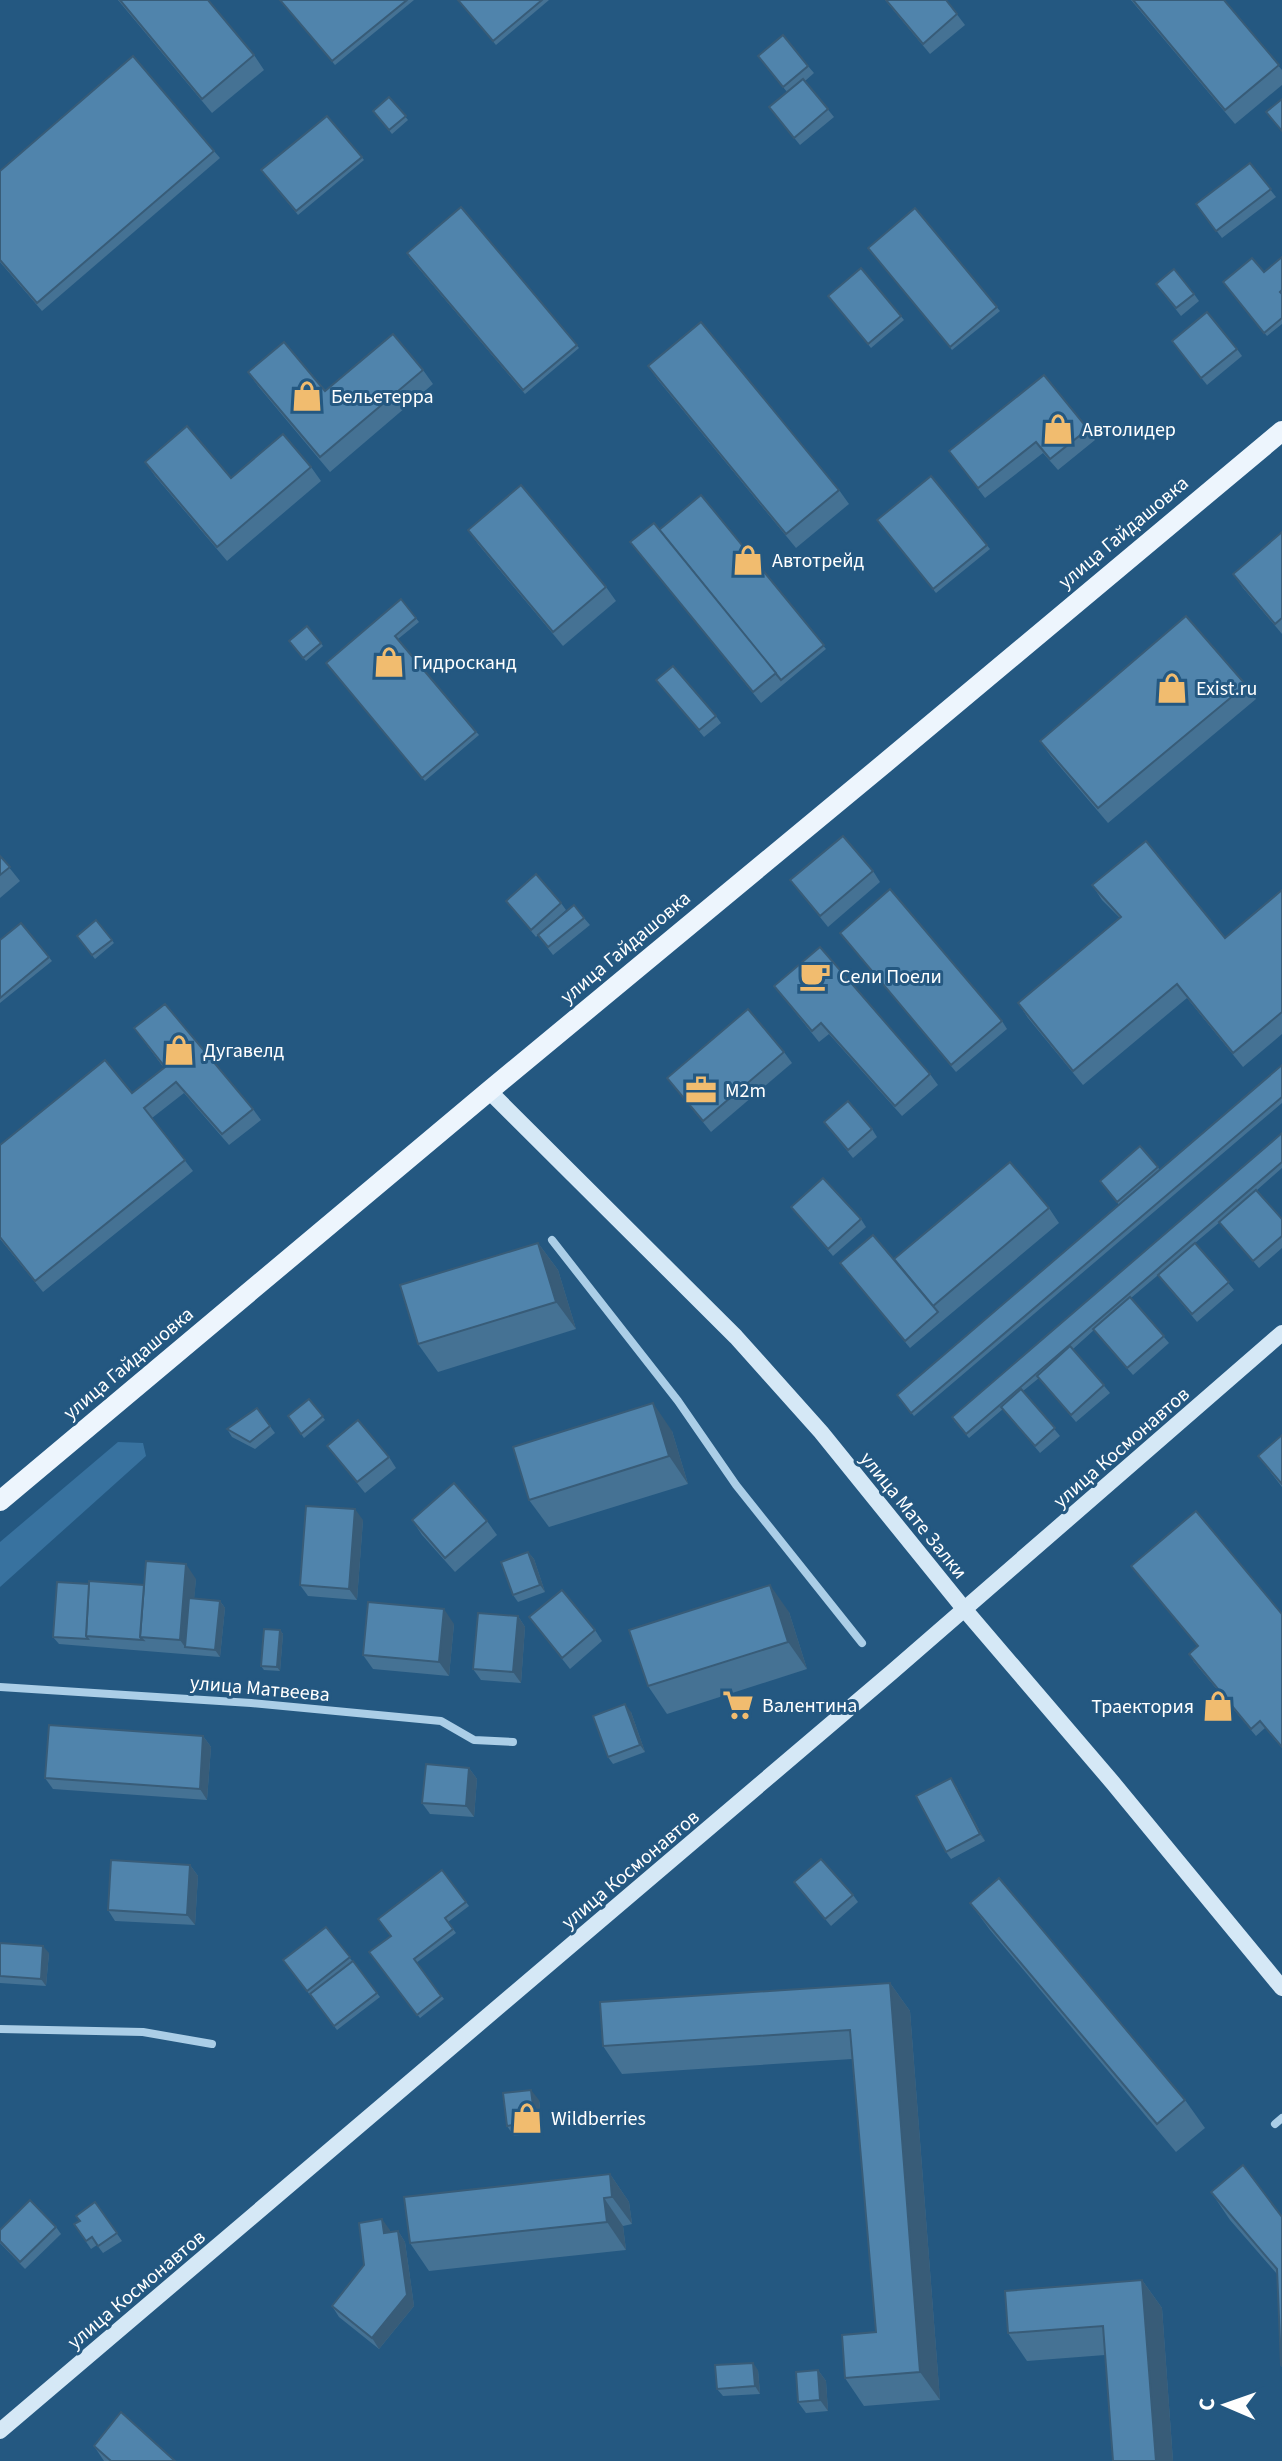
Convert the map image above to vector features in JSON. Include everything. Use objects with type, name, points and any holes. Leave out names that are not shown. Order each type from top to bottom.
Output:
[{"type":"main road","name":"улица Гайдашовка","points":[[0,1501],[1282,431]]},
{"type":"street","name":"улица Мате Залки","points":[[489,1091],[736,1337],[821,1432],[965,1610],[1282,1988]]},
{"type":"street","points":[[552,1240],[678,1401],[736,1485],[862,1643]]},
{"type":"street","name":"улица Космонавтов","points":[[0,2431],[965,1610],[1282,1333]]},
{"type":"street","name":"улица Матвеева","points":[[0,1687],[251,1703],[441,1721],[474,1740],[513,1742]]},
{"type":"street","points":[[0,2029],[143,2032],[212,2044]]},
{"type":"shaded area","points":[[118,1442],[143,1443],[146,1456],[0,1587],[0,1542]]},
{"type":"building","points":[[120,0],[208,0],[254,55],[202,99]]},
{"type":"building","points":[[280,0],[407,0],[332,61]]},
{"type":"building","points":[[458,0],[542,0],[493,41]]},
{"type":"building","points":[[886,0],[946,0],[957,14],[923,44]]},
{"type":"building","points":[[1133,0],[1224,0],[1279,65],[1225,110]]},
{"type":"building","points":[[783,35],[808,66],[783,87],[758,56]]},
{"type":"building","points":[[133,56],[214,151],[37,303],[0,260],[0,171]]},
{"type":"building","points":[[803,79],[828,109],[794,138],[769,107]]},
{"type":"building","points":[[389,97],[406,116],[389,130],[373,111]]},
{"type":"building","points":[[1282,99],[1282,131],[1266,112]]},
{"type":"building","points":[[327,116],[362,157],[296,211],[261,170]]},
{"type":"building","points":[[1250,163],[1271,189],[1216,231],[1196,204]]},
{"type":"building","points":[[461,207],[577,345],[523,390],[407,253]]},
{"type":"building","points":[[915,208],[997,307],[950,347],[868,248]]},
{"type":"building","points":[[1282,257],[1282,318],[1264,333],[1223,282],[1252,258],[1264,272]]},
{"type":"building","points":[[861,268],[901,316],[868,344],[828,296]]},
{"type":"building","points":[[1174,269],[1194,294],[1176,308],[1156,284]]},
{"type":"building","points":[[1207,312],[1237,349],[1201,378],[1172,341]]},
{"type":"building","points":[[701,322],[839,490],[786,534],[648,366]]},
{"type":"building","points":[[393,334],[423,370],[320,457],[248,372],[284,342],[325,391]]},
{"type":"building","points":[[1044,375],[1088,429],[1050,459],[1036,442],[978,488],[949,451]]},
{"type":"building","points":[[187,426],[231,478],[283,434],[311,467],[217,547],[145,462]]},
{"type":"building","points":[[931,476],[987,545],[933,589],[877,520]]},
{"type":"building","points":[[521,485],[606,587],[553,632],[468,530]]},
{"type":"building","points":[[701,495],[824,645],[781,680],[659,530]]},
{"type":"building","points":[[654,523],[776,673],[753,692],[630,542]]},
{"type":"building","points":[[1282,532],[1282,618],[1275,624],[1233,574]]},
{"type":"building","points":[[401,599],[416,618],[395,636],[476,732],[422,778],[326,663]]},
{"type":"building","points":[[1186,616],[1246,685],[1098,808],[1040,741]]},
{"type":"building","points":[[307,626],[321,643],[303,658],[289,641]]},
{"type":"building","points":[[673,666],[716,716],[699,730],[656,680]]},
{"type":"building","points":[[843,836],[873,871],[820,916],[790,880]]},
{"type":"building","points":[[1146,841],[1225,938],[1282,890],[1282,1012],[1233,1053],[1177,984],[1073,1071],[1018,1003],[1121,917],[1092,885]]},
{"type":"building","points":[[0,856],[10,867],[0,875]]},
{"type":"building","points":[[536,874],[561,903],[531,930],[506,901]]},
{"type":"building","points":[[890,889],[1002,1021],[951,1065],[840,933]]},
{"type":"building","points":[[574,905],[584,918],[548,947],[538,935]]},
{"type":"building","points":[[96,920],[112,940],[92,955],[77,936]]},
{"type":"building","points":[[21,923],[49,957],[0,998],[0,940]]},
{"type":"building","points":[[820,947],[930,1074],[895,1106],[821,1023],[812,1031],[774,986]]},
{"type":"building","points":[[165,1004],[253,1109],[222,1134],[176,1082],[144,1108],[185,1160],[35,1281],[0,1237],[0,1145],[105,1060],[132,1093],[165,1067],[134,1028]]},
{"type":"building","points":[[748,1009],[784,1052],[703,1121],[667,1078]]},
{"type":"building","points":[[1282,1065],[1282,1097],[911,1413],[897,1395]]},
{"type":"building","points":[[848,1101],[872,1129],[848,1150],[824,1122]]},
{"type":"building","points":[[1282,1133],[1282,1162],[966,1434],[952,1417]]},
{"type":"building","points":[[1140,1146],[1158,1167],[1117,1202],[1100,1181]]},
{"type":"building","points":[[1010,1162],[1049,1208],[933,1306],[894,1259]]},
{"type":"building","points":[[823,1178],[861,1219],[828,1249],[791,1207]]},
{"type":"building","points":[[1256,1190],[1282,1219],[1282,1236],[1253,1261],[1219,1222]]},
{"type":"building","points":[[873,1235],[938,1312],[905,1341],[840,1263]]},
{"type":"building","points":[[538,1243],[556,1302],[418,1344],[400,1285]]},
{"type":"building","points":[[1195,1243],[1229,1282],[1192,1314],[1158,1275]]},
{"type":"building","points":[[1130,1297],[1164,1336],[1127,1368],[1093,1329]]},
{"type":"building","points":[[1070,1346],[1104,1385],[1071,1415],[1037,1376]]},
{"type":"building","points":[[1021,1389],[1055,1428],[1035,1446],[1001,1407]]},
{"type":"building","points":[[309,1399],[323,1416],[301,1434],[288,1416]]},
{"type":"building","points":[[653,1403],[669,1456],[529,1500],[513,1447]]},
{"type":"building","points":[[257,1408],[270,1426],[250,1442],[227,1429]]},
{"type":"building","points":[[358,1420],[389,1457],[357,1482],[327,1446]]},
{"type":"building","points":[[1282,1435],[1282,1484],[1258,1456]]},
{"type":"building","points":[[454,1483],[487,1521],[445,1558],[412,1520]]},
{"type":"building","points":[[306,1506],[355,1509],[349,1589],[300,1585]]},
{"type":"building","points":[[1196,1511],[1282,1614],[1282,1747],[1260,1721],[1251,1729],[1189,1654],[1198,1646],[1131,1566]]},
{"type":"building","points":[[528,1552],[540,1585],[513,1595],[501,1562]]},
{"type":"building","points":[[146,1561],[186,1564],[180,1640],[140,1637]]},
{"type":"building","points":[[89,1581],[144,1585],[140,1637],[143,1640],[86,1636]]},
{"type":"building","points":[[57,1582],[89,1584],[88,1639],[53,1637]]},
{"type":"building","points":[[770,1585],[788,1642],[648,1686],[629,1630]]},
{"type":"building","points":[[562,1590],[595,1630],[562,1658],[529,1617]]},
{"type":"building","points":[[189,1598],[220,1601],[215,1650],[185,1647]]},
{"type":"building","points":[[368,1602],[444,1609],[439,1662],[363,1655]]},
{"type":"building","points":[[478,1613],[518,1616],[513,1672],[473,1669]]},
{"type":"building","points":[[264,1629],[280,1630],[277,1667],[261,1666]]},
{"type":"building","points":[[625,1704],[640,1745],[608,1757],[593,1716]]},
{"type":"building","points":[[49,1725],[203,1736],[200,1789],[45,1778]]},
{"type":"building","points":[[426,1764],[469,1768],[466,1806],[422,1803]]},
{"type":"building","points":[[951,1778],[980,1834],[946,1852],[916,1796]]},
{"type":"building","points":[[821,1859],[853,1895],[825,1919],[794,1882]]},
{"type":"building","points":[[111,1860],[190,1865],[187,1915],[108,1910]]},
{"type":"building","points":[[442,1870],[466,1902],[445,1918],[453,1929],[414,1959],[441,1996],[417,2015],[369,1952],[391,1936],[378,1919]]},
{"type":"building","points":[[999,1878],[1185,2100],[1157,2124],[970,1903]]},
{"type":"building","points":[[326,1927],[350,1957],[307,1991],[283,1960]]},
{"type":"building","points":[[0,1943],[43,1946],[41,1979],[0,1976]]},
{"type":"building","points":[[353,1961],[377,1993],[334,2026],[310,1994]]},
{"type":"building","points":[[890,1983],[920,2372],[845,2378],[842,2335],[876,2332],[850,2030],[603,2046],[600,2002]]},
{"type":"building","points":[[531,2090],[535,2122],[507,2126],[503,2093]]},
{"type":"building","points":[[1243,2165],[1282,2217],[1282,2365],[1277,2269],[1211,2192]]},
{"type":"building","points":[[610,2174],[612,2197],[604,2198],[607,2222],[410,2243],[404,2197]]},
{"type":"building","points":[[30,2200],[56,2227],[20,2262],[0,2241],[0,2230]]},
{"type":"building","points":[[95,2202],[117,2233],[98,2246],[92,2237],[86,2241],[74,2224],[80,2221],[76,2216]]},
{"type":"building","points":[[382,2219],[384,2233],[398,2231],[407,2295],[372,2338],[332,2306],[364,2265],[359,2223]]},
{"type":"building","points":[[1142,2280],[1156,2461],[1113,2461],[1103,2326],[1008,2333],[1005,2291]]},
{"type":"building","points":[[753,2363],[755,2386],[717,2389],[715,2365]]},
{"type":"building","points":[[818,2370],[820,2400],[798,2402],[796,2372]]},
{"type":"building","points":[[121,2412],[175,2461],[111,2461],[94,2446]]},
{"type":"place","name":"Бельетерра","points":[[307,396]]},
{"type":"place","name":"Автолидер","points":[[1058,429]]},
{"type":"place","name":"Автотрейд","points":[[748,560]]},
{"type":"place","name":"Гидросканд","points":[[389,662]]},
{"type":"place","name":"Exist.ru","points":[[1172,688]]},
{"type":"place","name":"Сели Поели","points":[[815,976]]},
{"type":"place","name":"Дугавелд","points":[[179,1050]]},
{"type":"place","name":"М2m","points":[[701,1090]]},
{"type":"place","name":"Валентина","points":[[738,1705]]},
{"type":"place","name":"Траектория","points":[[1218,1706]]},
{"type":"place","name":"Wildberries","points":[[527,2118]]}]
